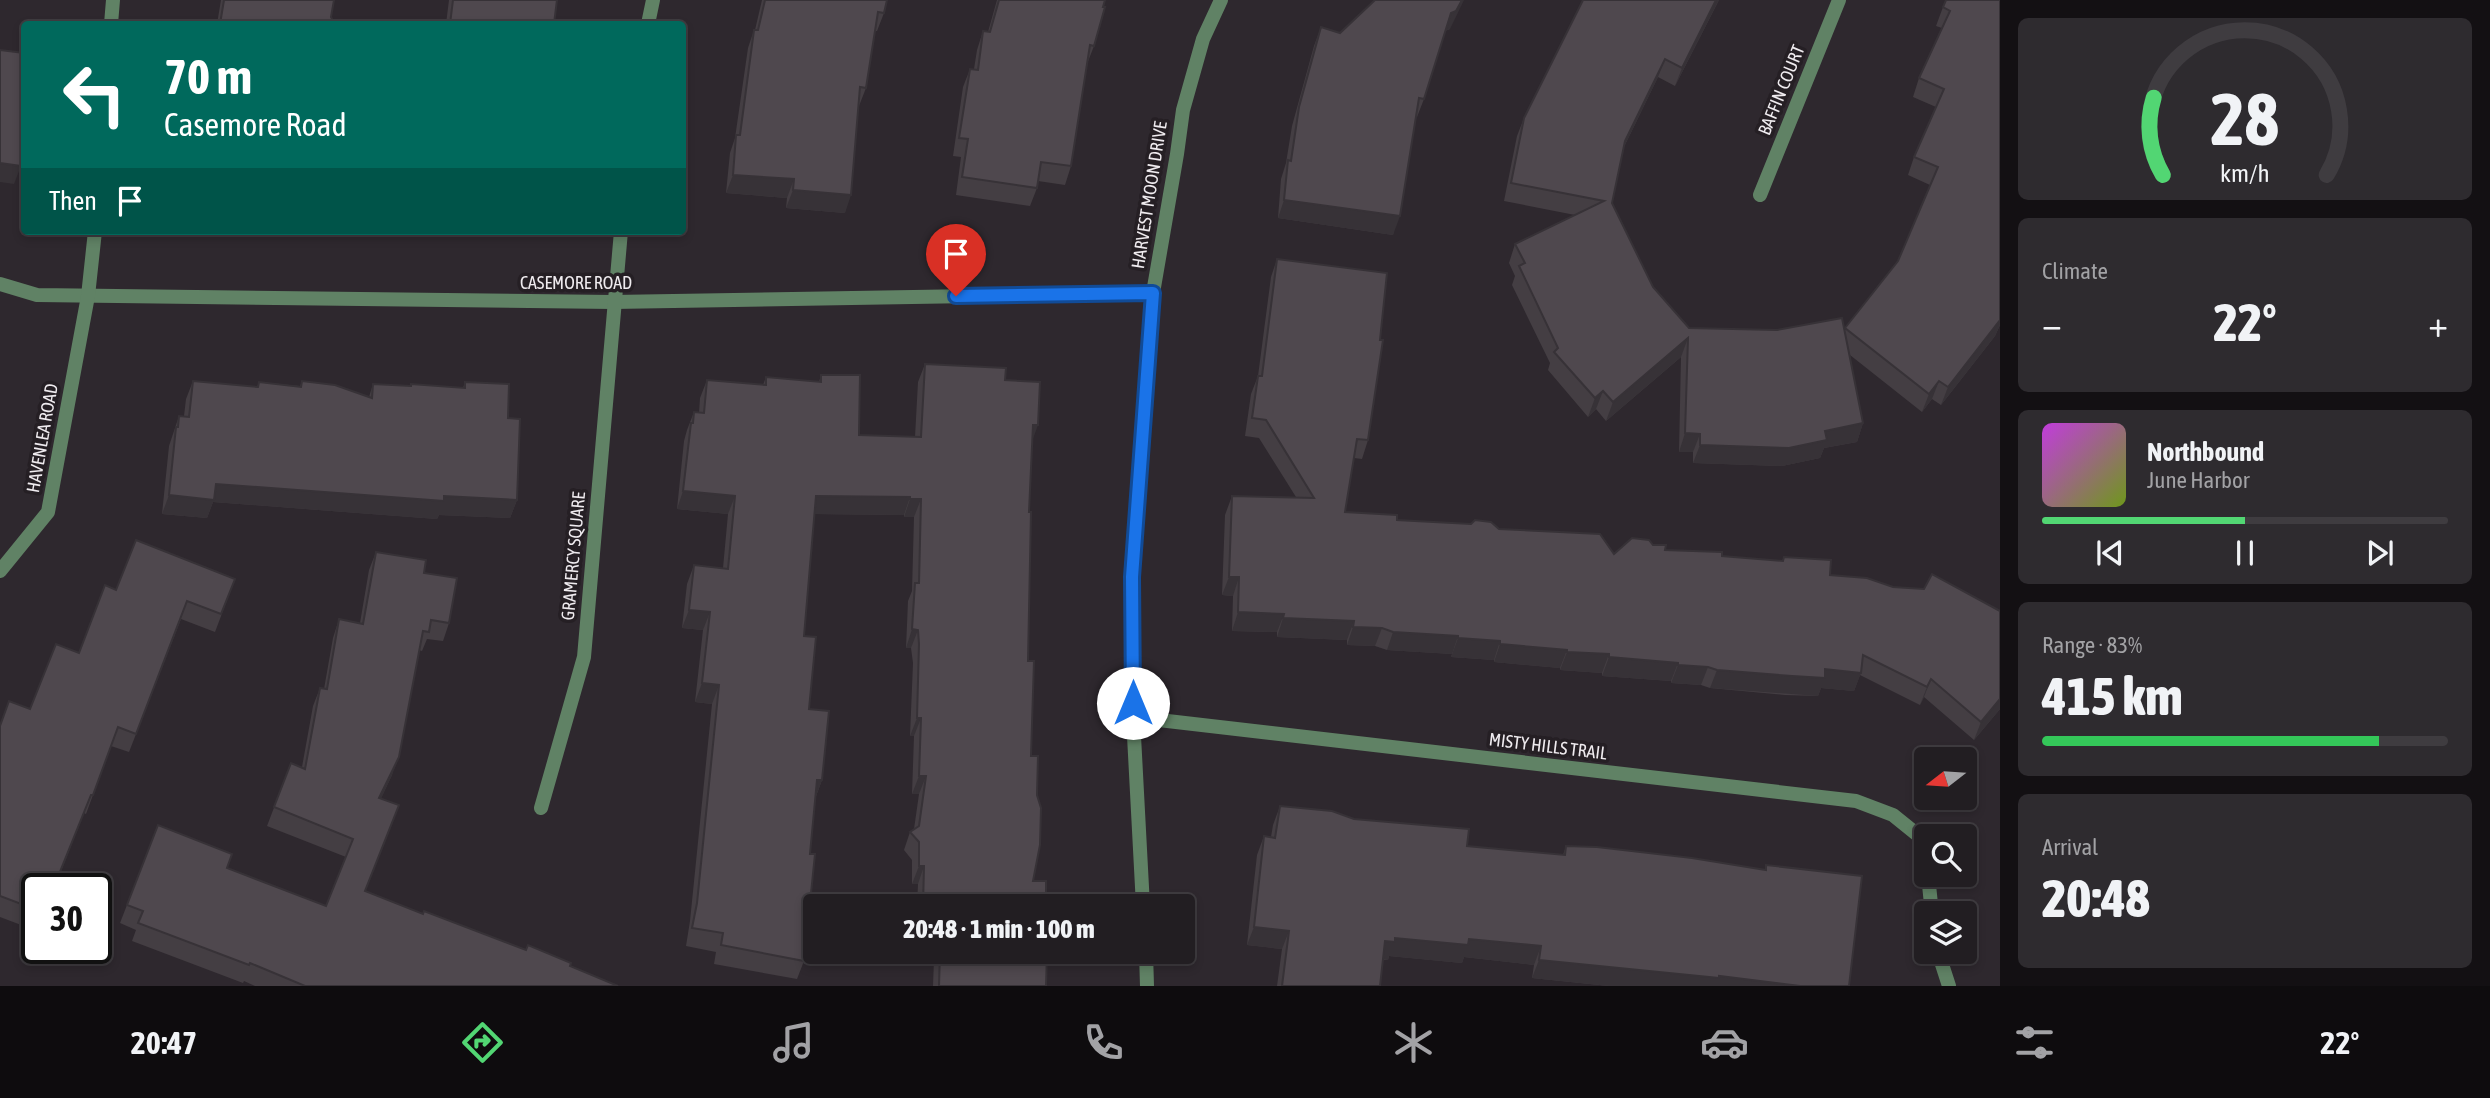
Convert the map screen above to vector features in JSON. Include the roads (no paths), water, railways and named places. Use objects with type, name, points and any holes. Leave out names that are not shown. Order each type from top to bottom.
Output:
[{"type":"street","points":[[111,21],[113,0]]},
{"type":"street","points":[[649,21],[653,0]]},
{"type":"street","name":"HARVEST MOON DRIVE","points":[[1142,894],[1133,718],[1132,577],[1153,293],[1183,110],[1203,38],[1221,0]]},
{"type":"street","name":"BAFFIN COURT","points":[[1760,195],[1839,0]]},
{"type":"street","name":"HAVENLEA ROAD","points":[[0,571],[48,512],[88,296],[95,235]]},
{"type":"street","name":"GRAMERCY SQUARE","points":[[541,808],[584,657],[621,235]]},
{"type":"street","name":"CASEMORE ROAD","points":[[0,284],[37,295],[613,302],[1153,293]]},
{"type":"street","name":"MISTY HILLS TRAIL","points":[[1133,718],[1856,801],[1893,815],[1914,832]]},
{"type":"street","points":[[1942,964],[1948,986]]}]
